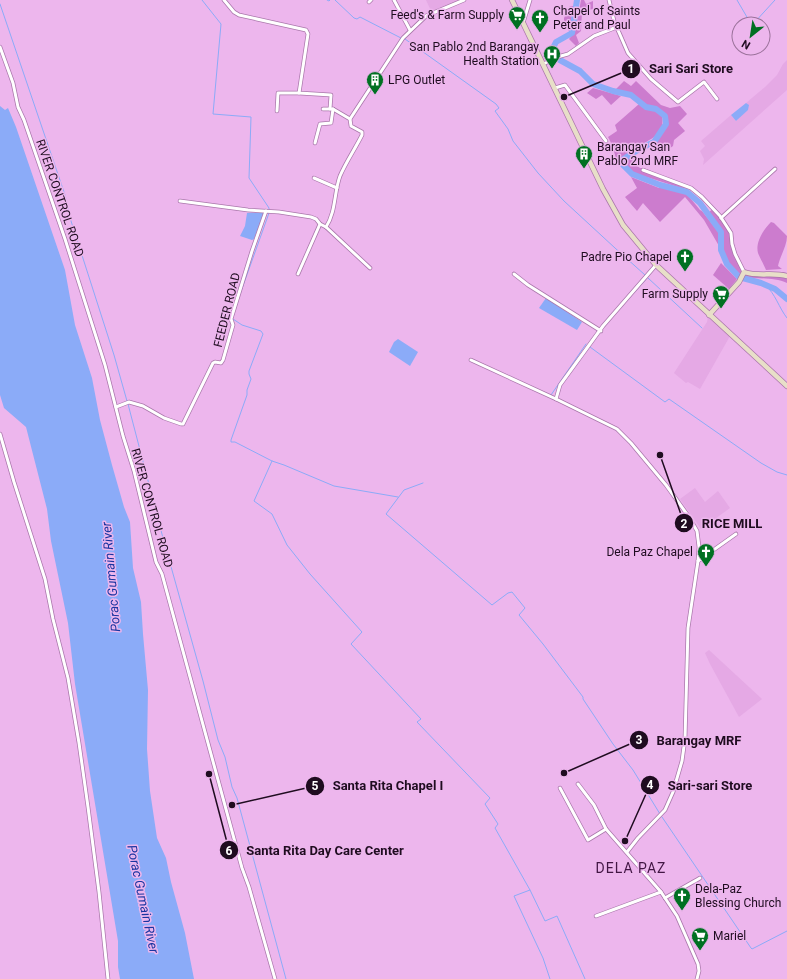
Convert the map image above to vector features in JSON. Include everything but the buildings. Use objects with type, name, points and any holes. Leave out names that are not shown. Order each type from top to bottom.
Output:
[{"type":"main road","points":[[512,0],[622,225],[656,265],[787,386]]},
{"type":"main road","points":[[709,315],[739,282],[743,274],[775,274],[787,276]]},
{"type":"street","points":[[224,0],[234,12],[239,15],[306,30],[308,34],[299,93]]},
{"type":"street","points":[[394,0],[410,30]]},
{"type":"street","points":[[326,227],[335,202],[340,177],[362,135],[362,132],[351,126],[350,119],[403,38],[410,30],[426,16],[464,0]]},
{"type":"street","points":[[523,23],[530,0]]},
{"type":"street","points":[[609,0],[617,26],[628,53],[651,79],[678,102],[704,82],[717,99]]},
{"type":"street","points":[[543,64],[559,56],[568,54],[594,36],[617,26]]},
{"type":"street","name":"RIVER CONTROL ROAD","points":[[0,47],[13,83],[18,107],[24,120],[73,264],[105,365],[123,436],[134,471],[156,562],[162,574],[242,868],[249,887],[275,979]]},
{"type":"street","points":[[555,88],[565,86],[606,141]]},
{"type":"street","points":[[277,111],[278,93],[332,95],[331,123],[320,124],[314,143]]},
{"type":"street","points":[[323,108],[331,109],[350,119]]},
{"type":"street","points":[[721,218],[775,169]]},
{"type":"street","points":[[643,170],[695,190],[702,197],[721,218],[731,233],[732,244],[743,274]]},
{"type":"street","points":[[314,178],[337,188]]},
{"type":"street","points":[[180,201],[311,217],[326,227],[370,268]]},
{"type":"street","name":"FEEDER ROAD","points":[[116,407],[129,402],[143,406],[164,418],[183,424],[213,363],[221,363],[223,360],[233,325],[231,319],[252,251],[268,211]]},
{"type":"street","points":[[298,274],[320,224]]},
{"type":"street","points":[[556,399],[560,385],[600,330],[656,265]]},
{"type":"street","points":[[514,274],[528,285],[600,330]]},
{"type":"street","points":[[471,360],[617,429],[631,443],[666,485],[697,531],[699,547],[698,561],[688,628],[685,739],[678,777],[665,810],[638,838],[627,852]]},
{"type":"street","points":[[0,434],[45,579],[53,620],[68,678],[87,800],[108,979]]},
{"type":"street","points":[[698,561],[736,534]]},
{"type":"street","points":[[578,784],[594,805],[606,829],[661,892],[677,916],[696,957],[699,972],[697,979]]},
{"type":"street","points":[[560,788],[588,840],[606,829]]},
{"type":"street","points":[[665,898],[700,878]]},
{"type":"street","points":[[596,916],[661,892]]},
{"type":"shaded area","points":[[426,0],[462,0],[432,13]]},
{"type":"shaded area","points":[[581,0],[584,0],[586,4],[593,1],[593,9],[582,11],[581,31],[576,35],[579,43],[576,46],[569,39],[575,32]]},
{"type":"shaded area","points":[[570,6],[573,6],[570,32],[564,26],[564,18]]},
{"type":"shaded area","points":[[787,60],[787,90],[703,165],[704,159],[700,151],[705,146],[701,141],[731,115],[736,121],[749,106],[746,103],[777,75]]},
{"type":"shaded area","points":[[624,81],[631,86],[636,81],[661,105],[670,108],[680,106],[687,114],[678,123],[685,131],[674,140],[673,146],[663,153],[655,144],[668,123],[666,114],[658,108],[647,105],[632,93],[615,90]]},
{"type":"shaded area","points":[[593,88],[621,96],[611,105],[602,95],[596,99],[587,93]]},
{"type":"shaded area","points":[[639,104],[656,111],[662,116],[662,128],[653,138],[630,152],[617,164],[614,150],[608,137],[617,131],[615,125]]},
{"type":"shaded area","points":[[632,156],[637,160],[634,164],[640,168],[644,168],[695,190],[692,191],[681,188],[634,173],[623,163],[623,161]]},
{"type":"shaded area","points":[[631,177],[659,188],[663,187],[687,194],[719,233],[719,246],[704,220],[685,197],[660,222],[643,203],[637,211],[625,197],[637,188]]},
{"type":"shaded area","points":[[714,208],[730,233],[731,244],[743,269],[740,275],[728,263],[723,250],[722,231],[708,213]]},
{"type":"shaded area","points":[[771,222],[774,223],[787,236],[786,244],[778,266],[782,269],[766,270],[757,249],[763,232]]},
{"type":"shaded area","points":[[721,263],[737,279],[729,289],[713,275]]},
{"type":"shaded area","points":[[745,272],[787,273],[787,283],[771,279],[743,277]]},
{"type":"shaded area","points":[[708,317],[730,336],[700,389],[688,382],[686,383],[674,373],[707,322]]},
{"type":"shaded area","points":[[695,488],[705,502],[718,491],[730,508],[701,529],[680,499]]},
{"type":"shaded area","points":[[709,650],[762,699],[739,717],[705,653]]},
{"type":"water","points":[[746,103],[749,105],[748,110],[736,121],[731,115]]},
{"type":"water","name":"Porac Gumain River","points":[[0,106],[5,110],[8,108],[16,127],[65,270],[75,325],[92,378],[100,420],[124,507],[130,522],[133,568],[141,602],[148,690],[147,749],[150,791],[157,838],[166,858],[185,933],[194,979],[120,979],[118,967],[118,941],[75,684],[68,623],[51,541],[47,509],[26,427],[4,408],[0,395]]},
{"type":"water","points":[[264,212],[254,239],[252,240],[240,236],[245,226],[247,213]]},
{"type":"water","points":[[546,298],[582,322],[577,330],[539,308]]},
{"type":"water","points":[[398,339],[418,352],[410,366],[389,352],[394,342]]},
{"type":"waterway","points":[[202,0],[221,24],[213,114],[251,117],[249,178],[269,208],[269,213],[239,297]]},
{"type":"waterway","points":[[335,0],[354,18],[357,19],[360,17],[401,38]]},
{"type":"waterway","points":[[577,0],[572,33],[556,42],[552,50],[558,59],[580,71],[593,84],[631,95],[646,107],[656,109],[665,116],[666,124],[654,142],[622,160],[621,163],[632,174],[660,185],[687,192],[700,203],[721,232],[721,250],[727,264],[739,277],[761,283],[775,289],[787,299]]},
{"type":"waterway","points":[[737,0],[751,24],[754,23],[775,0]]},
{"type":"waterway","points":[[0,4],[65,195],[71,221],[114,355],[127,401]]},
{"type":"waterway","points":[[405,39],[496,104],[499,108],[495,111],[508,129],[513,141],[538,173],[564,201],[645,275]]},
{"type":"waterway","points":[[622,306],[648,277]]},
{"type":"waterway","points":[[648,278],[702,328]]},
{"type":"waterway","points":[[766,286],[787,318]]},
{"type":"waterway","points":[[233,319],[242,325],[261,331],[263,334],[249,371],[251,379],[247,390],[247,395],[231,442],[235,442],[272,461],[334,486],[398,497]]},
{"type":"waterway","points":[[551,395],[586,344]]},
{"type":"waterway","points":[[590,347],[665,402],[669,399],[761,463],[777,472],[787,475]]},
{"type":"waterway","points":[[128,404],[218,740],[225,757],[232,787],[237,798],[286,979]]},
{"type":"waterway","points":[[272,461],[254,501],[272,514],[287,545],[310,574],[362,632],[351,644],[421,719],[417,722],[490,798],[485,804],[498,824],[495,828],[530,890],[514,896],[543,958],[550,979]]},
{"type":"waterway","points":[[423,483],[404,490],[386,514],[492,605],[508,593],[512,592],[525,608],[519,615],[583,697],[613,744],[633,770],[660,814]]},
{"type":"waterway","points":[[662,817],[752,949],[787,931]]},
{"type":"waterway","points":[[530,890],[545,921],[557,916],[585,979]]},
{"type":"place","name":"Feed's & Farm Supply","points":[[517,30]]},
{"type":"place","name":"Chapel of Saints Peter and Paul","points":[[540,33]]},
{"type":"place","name":"San Pablo 2nd Barangay Health Station","points":[[552,69]]},
{"type":"place","name":"LPG Outlet","points":[[375,95]]},
{"type":"place","name":"Sari Sari Store","points":[[564,97]]},
{"type":"place","name":"Barangay San Pablo 2nd MRF","points":[[584,169]]},
{"type":"place","name":"Padre Pio Chapel","points":[[685,272]]},
{"type":"place","name":"Farm Supply","points":[[721,309]]},
{"type":"place","name":"RICE MILL","points":[[660,455]]},
{"type":"place","name":"Dela Paz Chapel","points":[[706,567]]},
{"type":"place","name":"Barangay MRF","points":[[564,773]]},
{"type":"place","name":"Santa Rita Day Care Center","points":[[209,774]]},
{"type":"place","name":"Santa Rita Chapel I","points":[[232,805]]},
{"type":"place","name":"Sari-sari Store","points":[[625,841]]},
{"type":"place","name":"Dela-Paz Blessing Church","points":[[682,911]]},
{"type":"place","name":"Mariel","points":[[700,951]]},
{"type":"district","name":"DELA PAZ","points":[[631,868]]}]
